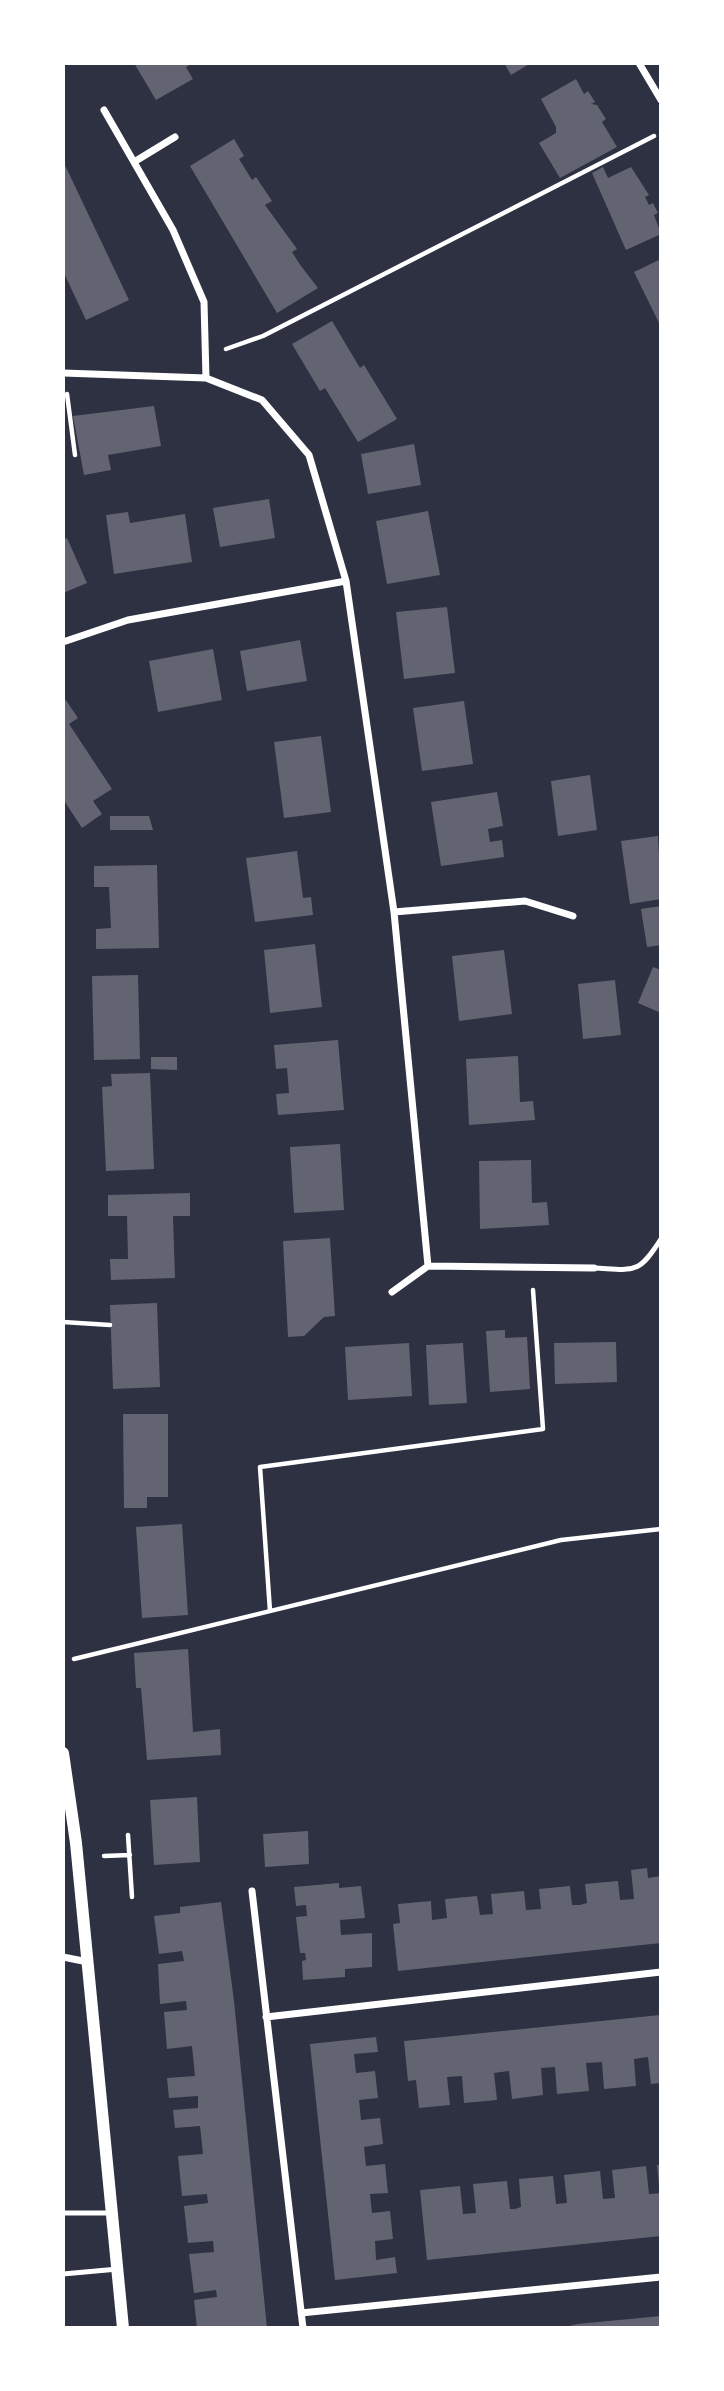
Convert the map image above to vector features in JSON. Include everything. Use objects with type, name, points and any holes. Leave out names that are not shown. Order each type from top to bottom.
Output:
[{"type":"street","points":[[639,63],[661,100]]},
{"type":"street","points":[[104,110],[173,230],[204,303],[206,378]]},
{"type":"street","points":[[134,162],[175,137]]},
{"type":"street","points":[[63,373],[206,378],[262,400],[309,455],[346,581],[394,912],[428,1266]]},
{"type":"street","points":[[63,642],[128,620],[346,581]]},
{"type":"street","points":[[394,912],[525,901],[573,916]]},
{"type":"street","points":[[392,1292],[428,1266],[594,1268]]},
{"type":"street","points":[[63,1753],[88,1962],[123,2328]]},
{"type":"street","points":[[252,1891],[303,2328]]},
{"type":"street","points":[[63,1958],[88,1962]]},
{"type":"street","points":[[266,2017],[661,1972]]},
{"type":"street","points":[[301,2313],[661,2277]]},
{"type":"lane","points":[[594,1268],[628,1270],[645,1264],[661,1238]]},
{"type":"lane","points":[[63,2213],[112,2213]]},
{"type":"lane","points":[[63,2273],[118,2269]]},
{"type":"path","points":[[225,349],[263,336],[654,136]]},
{"type":"path","points":[[67,394],[75,455]]},
{"type":"path","points":[[270,1611],[260,1466],[543,1429],[533,1290]]},
{"type":"path","points":[[63,1322],[110,1325]]},
{"type":"path","points":[[74,1660],[561,1540],[661,1529]]},
{"type":"path","points":[[128,1835],[132,1897]]},
{"type":"path","points":[[104,1856],[130,1855]]},
{"type":"building","points":[[134,63],[193,63],[186,67],[193,79],[156,100]]},
{"type":"building","points":[[504,63],[531,63],[511,75]]},
{"type":"building","points":[[576,79],[584,94],[588,91],[595,102],[591,104],[597,105],[606,119],[602,122],[617,147],[560,178],[539,143],[556,133],[556,127],[541,99]]},
{"type":"building","points":[[234,139],[244,156],[239,159],[252,180],[256,177],[272,201],[265,205],[297,249],[292,252],[318,288],[277,313],[190,166]]},
{"type":"building","points":[[63,161],[129,300],[86,320],[63,271]]},
{"type":"building","points":[[603,167],[608,178],[631,167],[649,195],[645,197],[649,205],[653,203],[658,213],[654,215],[661,234],[626,250],[592,173]]},
{"type":"building","points":[[661,259],[661,327],[634,272]]},
{"type":"building","points":[[332,321],[360,368],[364,365],[397,419],[358,442],[325,388],[320,391],[292,344]]},
{"type":"building","points":[[154,406],[161,446],[108,455],[111,470],[84,475],[73,416]]},
{"type":"building","points":[[414,444],[421,485],[368,494],[361,454]]},
{"type":"building","points":[[269,499],[275,538],[220,547],[213,508]]},
{"type":"building","points":[[428,511],[440,575],[387,584],[376,521]]},
{"type":"building","points":[[128,512],[130,523],[185,514],[192,562],[114,574],[106,515]]},
{"type":"building","points":[[67,538],[87,583],[63,593],[63,540]]},
{"type":"building","points":[[447,607],[455,673],[404,679],[396,612]]},
{"type":"building","points":[[300,640],[307,681],[247,691],[240,651]]},
{"type":"building","points":[[213,649],[222,700],[158,712],[149,661]]},
{"type":"building","points":[[63,696],[78,718],[69,724],[112,789],[93,801],[102,814],[82,828],[63,799]]},
{"type":"building","points":[[464,701],[473,764],[422,771],[413,708]]},
{"type":"building","points":[[321,736],[331,812],[284,818],[274,742]]},
{"type":"building","points":[[590,775],[597,830],[558,836],[551,781]]},
{"type":"building","points":[[497,792],[503,826],[488,829],[490,842],[502,840],[504,857],[441,866],[431,802]]},
{"type":"building","points":[[110,816],[149,816],[153,830],[110,830]]},
{"type":"building","points":[[658,836],[661,899],[630,904],[621,841]]},
{"type":"building","points":[[297,851],[303,898],[311,897],[313,915],[255,922],[246,858]]},
{"type":"building","points":[[157,865],[159,948],[96,949],[96,929],[111,928],[109,887],[94,887],[94,866]]},
{"type":"building","points":[[661,906],[661,945],[647,947],[641,909]]},
{"type":"building","points":[[315,944],[322,1007],[270,1013],[264,950]]},
{"type":"building","points":[[504,950],[512,1014],[459,1021],[452,956]]},
{"type":"building","points":[[653,967],[661,970],[661,1013],[638,1003]]},
{"type":"building","points":[[138,975],[140,1059],[94,1060],[92,976]]},
{"type":"building","points":[[615,980],[621,1035],[583,1039],[578,984]]},
{"type":"building","points":[[338,1040],[344,1110],[278,1115],[276,1094],[289,1093],[287,1068],[276,1069],[274,1045]]},
{"type":"building","points":[[518,1056],[520,1102],[533,1101],[535,1120],[469,1125],[466,1059]]},
{"type":"building","points":[[151,1057],[177,1057],[177,1070],[151,1069]]},
{"type":"building","points":[[150,1073],[154,1169],[106,1171],[102,1087],[112,1086],[111,1074]]},
{"type":"building","points":[[340,1144],[344,1210],[294,1213],[290,1147]]},
{"type":"building","points":[[531,1160],[532,1203],[547,1202],[549,1225],[480,1229],[479,1161]]},
{"type":"building","points":[[190,1193],[190,1216],[173,1216],[175,1278],[111,1280],[110,1259],[128,1259],[127,1216],[108,1216],[108,1195]]},
{"type":"building","points":[[330,1238],[335,1316],[324,1317],[304,1336],[288,1337],[283,1241]]},
{"type":"building","points":[[157,1303],[160,1387],[113,1389],[110,1305]]},
{"type":"building","points":[[505,1330],[505,1338],[527,1337],[530,1389],[490,1392],[486,1331]]},
{"type":"building","points":[[616,1342],[617,1382],[555,1384],[554,1343]]},
{"type":"building","points":[[409,1343],[412,1396],[348,1400],[345,1347]]},
{"type":"building","points":[[463,1343],[467,1403],[429,1405],[426,1345]]},
{"type":"building","points":[[123,1414],[168,1414],[168,1497],[147,1497],[147,1508],[124,1508]]},
{"type":"building","points":[[182,1524],[188,1615],[142,1618],[136,1527]]},
{"type":"building","points":[[188,1649],[193,1732],[220,1729],[221,1755],[147,1760],[141,1688],[136,1688],[134,1653]]},
{"type":"building","points":[[197,1797],[200,1862],[154,1865],[150,1800]]},
{"type":"building","points":[[308,1831],[309,1864],[265,1867],[263,1834]]},
{"type":"building","points":[[647,1868],[648,1878],[661,1876],[661,1943],[398,1971],[393,1924],[400,1923],[398,1904],[431,1901],[432,1920],[447,1918],[445,1899],[477,1896],[480,1915],[493,1914],[491,1894],[524,1891],[526,1910],[541,1909],[539,1889],[570,1886],[572,1905],[580,1905],[587,1903],[585,1884],[618,1881],[620,1900],[634,1899],[631,1870]]},
{"type":"building","points":[[339,1883],[339,1888],[361,1886],[365,1918],[340,1920],[341,1935],[372,1933],[372,1967],[345,1969],[345,1977],[303,1980],[302,1961],[306,1960],[305,1953],[300,1953],[296,1917],[307,1916],[306,1905],[296,1906],[294,1887]]},
{"type":"building","points":[[221,1902],[234,2001],[267,2328],[197,2328],[194,2300],[217,2297],[216,2290],[194,2293],[189,2254],[214,2252],[213,2241],[188,2243],[184,2206],[208,2203],[207,2194],[182,2196],[178,2156],[203,2154],[200,2126],[175,2128],[173,2110],[198,2108],[198,2096],[169,2098],[167,2078],[195,2076],[192,2046],[167,2049],[164,2012],[187,2010],[186,2001],[160,2004],[158,1964],[184,1961],[182,1951],[159,1954],[154,1916],[180,1913],[180,1907]]},
{"type":"building","points":[[660,2015],[661,2083],[651,2084],[648,2057],[634,2059],[636,2086],[604,2089],[602,2062],[586,2063],[589,2091],[557,2094],[555,2067],[541,2068],[543,2095],[512,2099],[509,2071],[494,2073],[497,2100],[464,2103],[462,2076],[447,2077],[450,2105],[419,2108],[416,2080],[408,2081],[404,2041]]},
{"type":"building","points":[[376,2037],[378,2052],[354,2054],[356,2073],[375,2071],[378,2098],[359,2100],[361,2120],[380,2118],[383,2144],[364,2147],[366,2166],[385,2164],[388,2193],[370,2194],[372,2213],[390,2211],[393,2239],[375,2241],[376,2260],[395,2257],[397,2273],[335,2280],[310,2044]]},
{"type":"building","points":[[657,2165],[661,2165],[661,2186],[659,2186]]},
{"type":"building","points":[[646,2166],[649,2194],[661,2193],[661,2236],[427,2260],[420,2190],[460,2186],[463,2214],[476,2213],[473,2184],[507,2181],[510,2209],[515,2209],[521,2207],[519,2179],[553,2176],[556,2204],[567,2203],[564,2175],[600,2171],[603,2199],[615,2198],[612,2170]]},
{"type":"building","points":[[661,2316],[661,2328],[561,2328],[577,2324]]}]
